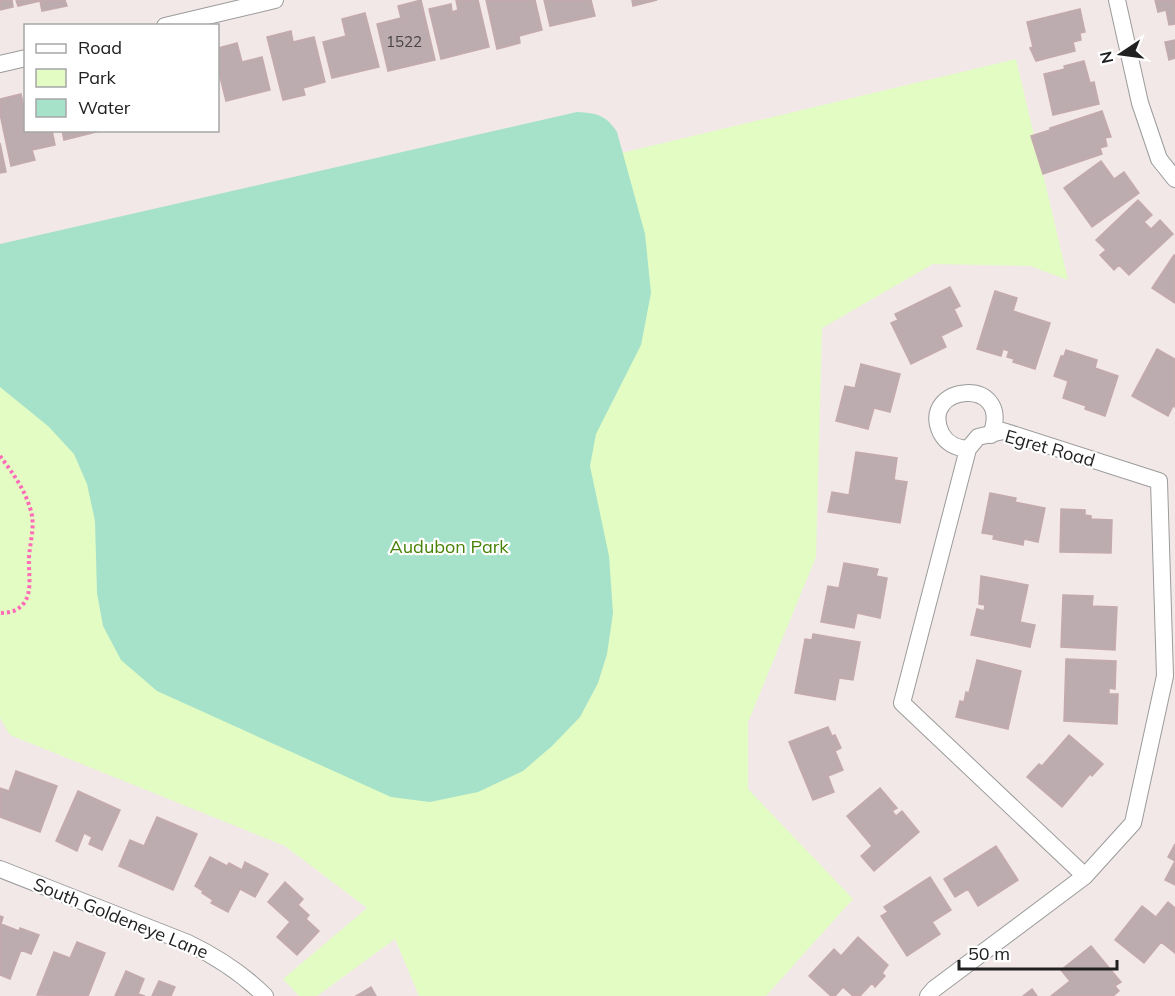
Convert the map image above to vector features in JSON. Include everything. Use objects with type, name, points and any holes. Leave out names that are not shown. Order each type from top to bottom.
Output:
[{"type":"street","points":[[173,24],[275,0]]},
{"type":"street","points":[[1117,0],[1140,103],[1159,159],[1175,179]]},
{"type":"street","points":[[0,64],[24,58]]},
{"type":"street","points":[[992,435],[995,426],[993,408],[979,394],[970,392],[952,396],[940,410],[939,429],[950,444],[968,449],[902,703],[1085,876]]},
{"type":"street","name":"Egret Road","points":[[928,996],[933,989],[1085,876],[1133,822],[1165,676],[1159,481],[1004,431],[978,437],[968,449]]},
{"type":"street","name":"South Goldeneye Lane","points":[[0,869],[188,943],[217,957],[246,977],[265,996]]},
{"type":"path","points":[[0,456],[19,482],[31,509],[33,524],[26,601],[18,610],[0,613]]},
{"type":"green space","name":"Audubon Park","points":[[1016,59],[1068,280],[1030,266],[933,264],[822,328],[816,557],[748,722],[748,789],[853,899],[766,996],[419,996],[395,939],[317,996],[299,996],[283,979],[367,908],[285,846],[10,735],[0,718],[0,301]]},
{"type":"water","points":[[577,112],[605,118],[617,132],[645,234],[651,293],[641,345],[596,434],[590,466],[609,556],[613,613],[607,654],[598,683],[580,717],[523,771],[478,792],[430,802],[391,797],[157,691],[121,660],[103,626],[97,593],[95,521],[87,484],[74,454],[48,426],[0,387],[0,244]]},
{"type":"building","points":[[0,0],[12,0],[13,7],[0,10]]},
{"type":"building","points":[[16,0],[65,0],[67,6],[42,11],[40,1],[18,6]]},
{"type":"building","points":[[421,0],[435,60],[388,71],[377,24],[401,18],[398,6]]},
{"type":"building","points":[[456,0],[478,0],[489,47],[441,59],[429,9],[451,4],[452,12],[458,10]]},
{"type":"building","points":[[486,0],[535,0],[542,30],[519,36],[520,43],[497,49]]},
{"type":"building","points":[[544,0],[591,0],[595,16],[550,26]]},
{"type":"building","points":[[632,0],[657,0],[633,6]]},
{"type":"building","points":[[1155,0],[1175,0],[1175,24],[1169,25],[1166,10],[1158,12]]},
{"type":"building","points":[[1080,9],[1085,32],[1080,33],[1081,40],[1073,42],[1075,51],[1036,61],[1030,48],[1033,47],[1027,22]]},
{"type":"building","points":[[365,13],[379,67],[332,78],[323,42],[346,36],[342,19]]},
{"type":"building","points":[[291,31],[293,42],[314,37],[325,82],[303,88],[305,95],[283,100],[267,37]]},
{"type":"building","points":[[1175,40],[1175,58],[1169,60],[1165,42]]},
{"type":"building","points":[[237,43],[242,62],[262,57],[270,90],[226,101],[219,73],[219,48]]},
{"type":"building","points":[[1084,61],[1090,83],[1094,82],[1099,104],[1053,115],[1044,74]]},
{"type":"building","points":[[21,94],[24,107],[24,132],[52,132],[55,145],[32,150],[35,160],[11,166],[0,114],[0,99]]},
{"type":"building","points":[[1102,111],[1111,137],[1105,138],[1107,146],[1100,148],[1102,154],[1043,174],[1031,136]]},
{"type":"building","points":[[62,132],[96,132],[64,140]]},
{"type":"building","points":[[0,143],[6,172],[0,173]]},
{"type":"building","points":[[1101,161],[1114,179],[1124,172],[1139,193],[1092,227],[1064,188]]},
{"type":"building","points":[[1138,200],[1152,215],[1144,222],[1151,229],[1160,220],[1173,234],[1129,275],[1119,265],[1114,270],[1100,255],[1106,250],[1096,240]]},
{"type":"building","points":[[1175,256],[1175,303],[1152,288]]},
{"type":"building","points":[[950,287],[960,306],[954,309],[962,326],[941,336],[946,347],[911,364],[891,323],[898,320],[895,314]]},
{"type":"building","points":[[995,291],[1017,298],[1013,311],[1050,323],[1035,369],[1013,362],[1014,359],[1007,357],[1009,351],[1003,349],[1001,356],[977,349]]},
{"type":"building","points":[[1157,349],[1175,359],[1175,407],[1173,406],[1168,416],[1132,396]]},
{"type":"building","points":[[1066,350],[1097,360],[1095,368],[1118,376],[1105,416],[1063,398],[1068,381],[1054,376],[1061,356],[1064,356]]},
{"type":"building","points":[[861,364],[900,374],[890,412],[874,408],[868,429],[836,421],[845,386],[855,388]]},
{"type":"building","points":[[856,452],[897,458],[894,480],[907,482],[900,523],[828,512],[832,492],[849,495]]},
{"type":"building","points":[[990,493],[1016,498],[1015,502],[1045,508],[1038,542],[1024,539],[1023,545],[993,539],[994,535],[982,533]]},
{"type":"building","points":[[1061,509],[1085,510],[1085,515],[1091,516],[1091,519],[1112,520],[1111,553],[1060,552]]},
{"type":"building","points":[[844,563],[878,569],[876,576],[887,578],[880,618],[857,613],[854,628],[821,622],[828,586],[839,588]]},
{"type":"building","points":[[981,576],[1028,585],[1020,622],[1035,625],[1030,647],[971,635],[977,609],[984,611],[985,605],[979,604]]},
{"type":"building","points":[[1063,595],[1093,596],[1092,606],[1117,607],[1115,650],[1061,647]]},
{"type":"building","points":[[813,634],[860,642],[853,680],[839,678],[835,700],[795,693],[805,639],[812,640]]},
{"type":"building","points":[[1066,659],[1116,661],[1115,689],[1109,688],[1109,694],[1118,694],[1117,724],[1064,721]]},
{"type":"building","points":[[977,660],[1021,671],[1008,729],[956,717],[960,701],[964,702],[966,692],[969,693]]},
{"type":"building","points":[[828,727],[841,748],[835,751],[843,770],[828,776],[834,792],[813,800],[789,742]]},
{"type":"building","points":[[1069,735],[1103,764],[1092,776],[1090,774],[1062,807],[1027,777],[1039,764],[1042,766]]},
{"type":"building","points":[[16,771],[57,786],[40,832],[0,817],[0,788],[9,791]]},
{"type":"building","points":[[880,788],[897,808],[892,811],[896,816],[902,811],[919,832],[874,871],[861,856],[872,846],[847,816]]},
{"type":"building","points":[[78,791],[120,810],[102,850],[89,844],[92,837],[84,833],[77,851],[56,841]]},
{"type":"building","points":[[157,817],[197,834],[173,890],[119,866],[130,840],[144,846]]},
{"type":"building","points":[[1175,844],[1175,861],[1168,857]]},
{"type":"building","points":[[996,846],[1018,880],[978,906],[968,889],[955,897],[944,879]]},
{"type":"building","points":[[210,857],[227,866],[229,863],[242,870],[245,862],[268,874],[255,897],[240,889],[228,912],[211,903],[213,900],[195,886]]},
{"type":"building","points":[[1175,861],[1175,885],[1165,880]]},
{"type":"building","points":[[930,877],[951,910],[932,922],[940,934],[907,956],[881,916],[888,912],[884,907]]},
{"type":"building","points":[[285,882],[303,899],[298,905],[309,915],[306,919],[319,931],[297,955],[277,937],[290,922],[268,902]]},
{"type":"building","points":[[1168,902],[1175,908],[1175,953],[1161,942],[1144,963],[1115,940],[1142,906],[1156,917]]},
{"type":"building","points":[[0,916],[3,917],[1,924],[39,935],[31,954],[21,950],[10,979],[0,975]]},
{"type":"building","points":[[858,937],[888,965],[882,973],[885,976],[875,987],[872,983],[860,996],[853,996],[843,987],[835,996],[831,996],[809,976],[834,949],[841,956]]},
{"type":"building","points":[[77,942],[105,953],[88,996],[37,995],[54,952],[70,958]]},
{"type":"building","points":[[1091,946],[1121,982],[1115,986],[1119,991],[1113,996],[1051,996],[1070,981],[1061,970]]},
{"type":"building","points":[[126,971],[144,979],[138,994],[145,996],[115,996]]},
{"type":"building","points":[[159,981],[175,987],[171,996],[152,996]]},
{"type":"building","points":[[371,987],[376,996],[356,996]]},
{"type":"building","points":[[1032,989],[1037,996],[1023,996]]}]
